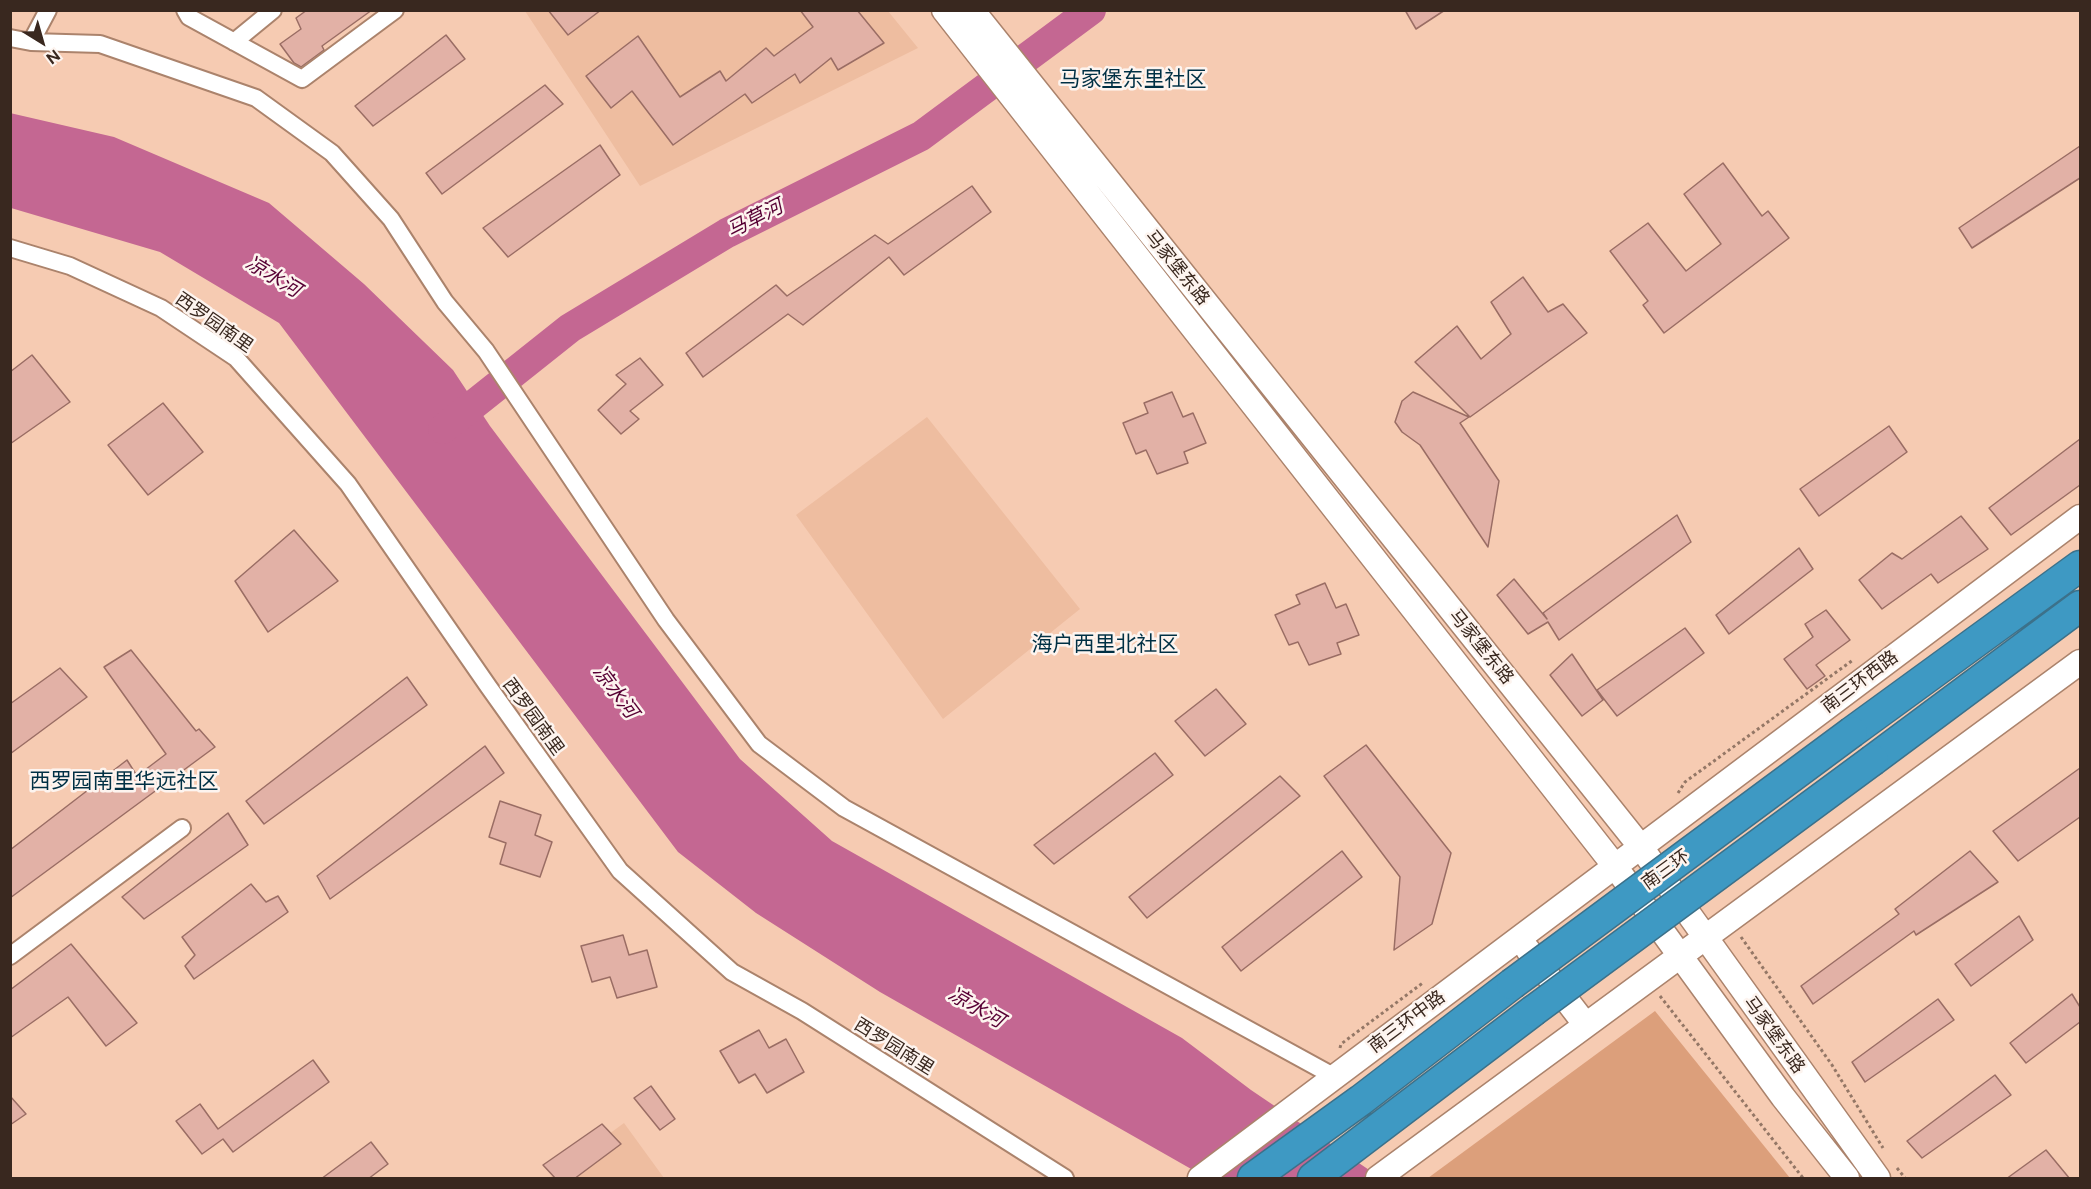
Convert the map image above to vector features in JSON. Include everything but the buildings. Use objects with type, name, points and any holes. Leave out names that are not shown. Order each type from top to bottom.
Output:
[{"type":"highway","name":"南三环","points":[[1253,1179],[1361,1100],[1512,984],[2080,566]]},
{"type":"highway","name":"南三环","points":[[1312,1179],[1533,1011],[2080,606]]},
{"type":"main road","points":[[944,10],[971,21],[1055,133]]},
{"type":"main road","name":"马家堡东路","points":[[1055,133],[1640,846],[1705,938],[1886,1172]]},
{"type":"main road","name":"马家堡东路","points":[[1055,133],[1614,865],[1783,1097],[1847,1179]]},
{"type":"main road","name":"南三环西路","points":[[1614,865],[2080,517]]},
{"type":"main road","points":[[1378,1179],[1585,1024],[2080,662]]},
{"type":"main road","name":"南三环中路","points":[[1200,1179],[1614,865]]},
{"type":"main road","points":[[1518,937],[1585,1024]]},
{"type":"street","points":[[31,42],[48,10]]},
{"type":"street","points":[[185,10],[189,17],[302,80],[395,10]]},
{"type":"street","points":[[234,42],[273,10]]},
{"type":"street","points":[[10,38],[31,42],[100,44],[256,98],[332,153],[391,219],[446,302],[486,351],[666,620],[759,744],[844,808],[1335,1077]]},
{"type":"street","name":"西罗园南里","points":[[10,248],[70,266],[161,309],[236,358],[348,484],[620,871],[732,972],[802,1011],[1065,1179]]},
{"type":"street","points":[[10,956],[182,828]]},
{"type":"path","points":[[1730,919],[1833,1065],[1884,1150]]},
{"type":"path","points":[[1647,979],[1803,1179]]},
{"type":"path","points":[[1886,1172],[1905,1179]]},
{"type":"shaded area","points":[[525,11],[888,11],[918,48],[640,186]]},
{"type":"shaded area","points":[[927,417],[1080,609],[943,719],[796,515]]},
{"type":"shaded area","points":[[1655,1011],[1790,1178],[1428,1178]]},
{"type":"shaded area","points":[[624,1123],[664,1178],[549,1178]]},
{"type":"water","name":"凉水河","points":[[10,113],[114,137],[269,203],[364,284],[453,370],[490,426],[740,759],[832,841],[1182,1038],[1251,1090],[1381,1178],[1207,1178],[880,992],[756,913],[678,852],[279,323],[160,252],[11,208]]},
{"type":"waterway","name":"马草河","points":[[443,429],[570,328],[727,233],[921,136],[1091,10]]},
{"type":"district","name":"马家堡东里社区","points":[[1133,80]]},
{"type":"district","name":"海户西里北社区","points":[[1105,645]]},
{"type":"district","name":"西罗园南里华远社区","points":[[124,782]]}]
